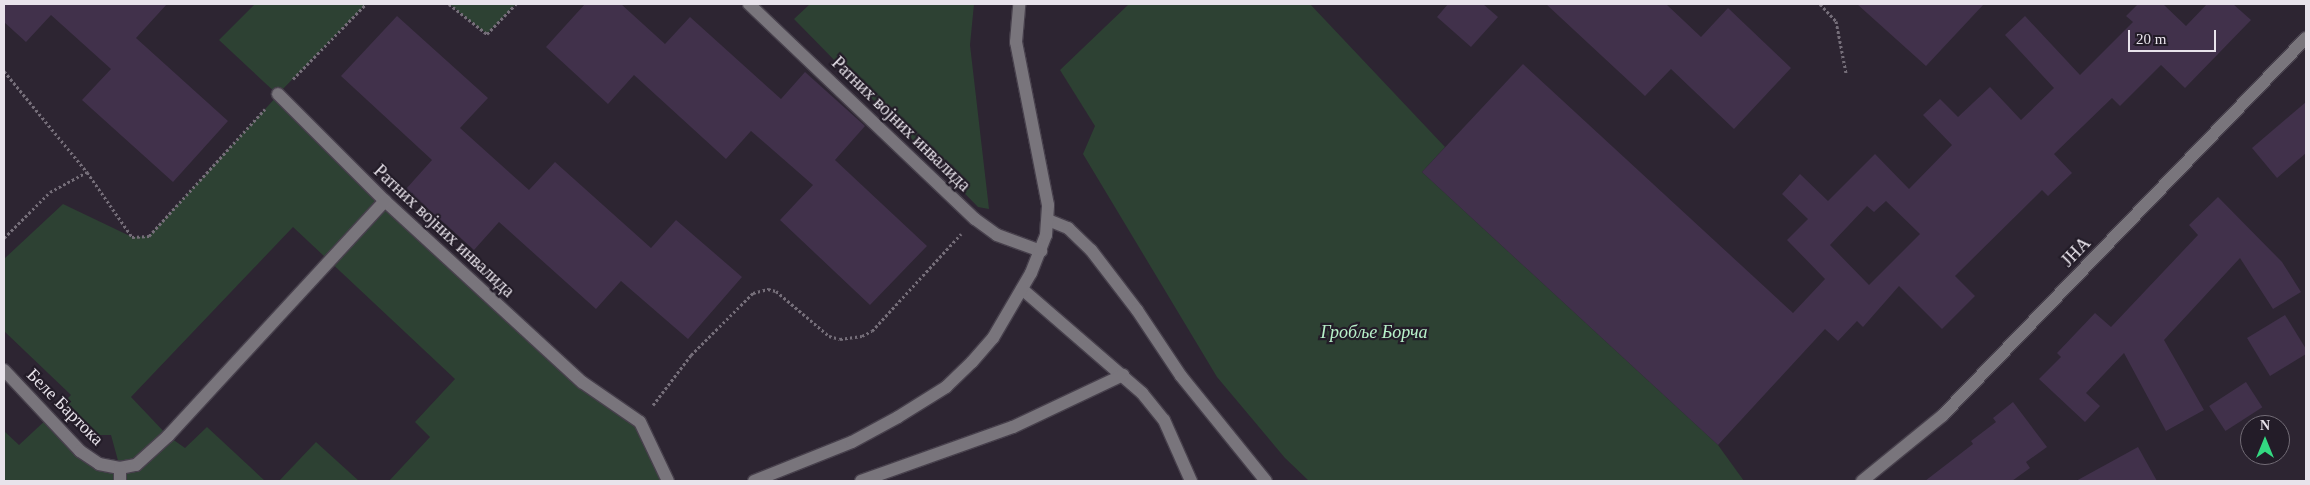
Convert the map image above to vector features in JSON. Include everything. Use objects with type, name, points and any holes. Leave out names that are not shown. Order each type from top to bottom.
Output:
[{"type":"street","name":"Ратних војних инвалида","points":[[748,4],[975,219],[997,235],[1041,251]]},
{"type":"street","points":[[763,480],[852,442],[898,418],[946,386],[972,362],[993,338],[1022,289],[1041,251],[1048,220],[1046,189],[1016,42],[1018,4]]},
{"type":"street","name":"ЈНА","points":[[1862,481],[1942,416],[2306,38]]},
{"type":"street","name":"Ратних војних инвалида","points":[[278,94],[384,201],[582,382],[640,422]]},
{"type":"street","points":[[120,475],[136,465],[168,436],[384,201]]},
{"type":"street","points":[[1048,220],[1068,228],[1091,250],[1137,310],[1181,376],[1266,481]]},
{"type":"street","points":[[1022,289],[1142,393],[1164,420],[1191,481]]},
{"type":"street","name":"Беле Бартока","points":[[4,370],[80,451],[120,475]]},
{"type":"street","points":[[860,481],[1013,427],[1123,375]]},
{"type":"street","points":[[640,422],[668,481]]},
{"type":"path","points":[[4,71],[87,172],[132,237],[149,236],[278,94],[366,4]]},
{"type":"path","points":[[450,4],[487,34],[516,4]]},
{"type":"path","points":[[1820,4],[1836,21],[1846,73]]},
{"type":"path","points":[[4,238],[50,192],[87,172]]},
{"type":"path","points":[[640,422],[691,355],[752,293],[759,290],[776,291],[829,336],[850,339],[862,336],[872,331],[975,219]]},
{"type":"green space","points":[[255,4],[366,4],[278,94],[582,382],[640,422],[668,481],[389,481],[430,437],[415,422],[455,379],[293,227],[131,397],[168,436],[185,448],[207,427],[265,481],[4,481],[4,431],[19,445],[49,417],[80,451],[120,468],[111,435],[91,435],[61,405],[71,395],[4,331],[4,259],[63,204],[132,237],[149,236],[278,95],[219,40]]},
{"type":"green space","points":[[449,4],[516,4],[487,34]]},
{"type":"green space","points":[[810,4],[974,4],[970,45],[989,209],[978,207],[794,19]]},
{"type":"green space","name":"Гробље Борча","points":[[1129,4],[1310,4],[1445,147],[1422,172],[1718,445],[1744,481],[1309,481],[1285,458],[1217,377],[1083,154],[1095,126],[1060,70]]},
{"type":"green space","points":[[316,442],[359,481],[279,481]]},
{"type":"building","points":[[4,4],[167,4],[136,38],[228,121],[173,182],[82,100],[111,69],[51,15],[26,42],[4,22]]},
{"type":"building","points":[[585,4],[621,4],[665,44],[690,17],[781,99],[805,72],[865,126],[835,160],[927,246],[870,305],[780,220],[813,185],[751,131],[726,159],[634,75],[608,104],[546,47]]},
{"type":"building","points":[[1448,4],[1483,4],[1498,17],[1471,47],[1437,17]]},
{"type":"building","points":[[1546,4],[1666,4],[1701,37],[1728,8],[1791,68],[1734,129],[1671,69],[1645,96]]},
{"type":"building","points":[[1857,4],[1984,4],[1926,66]]},
{"type":"building","points":[[2138,4],[2163,4],[2186,26],[2207,4],[2233,4],[2251,20],[2185,88],[2161,65],[2120,106],[2112,98],[2054,154],[2072,173],[2048,196],[2042,190],[1955,276],[1975,296],[1942,329],[1899,286],[1863,327],[1857,321],[1838,341],[1825,329],[1718,445],[1422,172],[1523,64],[1793,313],[1825,279],[1787,240],[1808,219],[1782,194],[1800,174],[1828,201],[1875,154],[1909,189],[1952,145],[1923,115],[1940,99],[1958,117],[1990,87],[2021,120],[2054,88],[2005,35],[2025,16],[2080,75],[2133,22],[2126,16]],"holes":[[[1886,201],[1920,234],[1869,285],[1830,245],[1867,206],[1874,212]]]},
{"type":"building","points":[[397,16],[488,98],[460,128],[529,190],[555,162],[651,248],[676,220],[742,277],[688,339],[621,281],[596,309],[499,222],[474,250],[406,189],[432,160],[341,76]]},
{"type":"building","points":[[2306,102],[2306,153],[2277,178],[2252,148]]},
{"type":"building","points":[[2218,197],[2282,262],[2301,292],[2273,309],[2240,258],[2164,340],[2204,410],[2166,431],[2124,353],[2086,393],[2100,406],[2085,422],[2039,379],[2061,357],[2057,353],[2095,313],[2111,327],[2198,235],[2189,225]]},
{"type":"building","points":[[2285,315],[2306,349],[2306,354],[2270,376],[2247,338]]},
{"type":"building","points":[[2246,382],[2262,407],[2250,415],[2240,415],[2240,422],[2225,431],[2209,406]]},
{"type":"building","points":[[2013,402],[2047,447],[2026,462],[2030,468],[2012,481],[1925,481],[1973,444],[1971,441],[1996,422],[1993,418]]},
{"type":"building","points":[[2138,447],[2157,481],[2076,481]]}]
